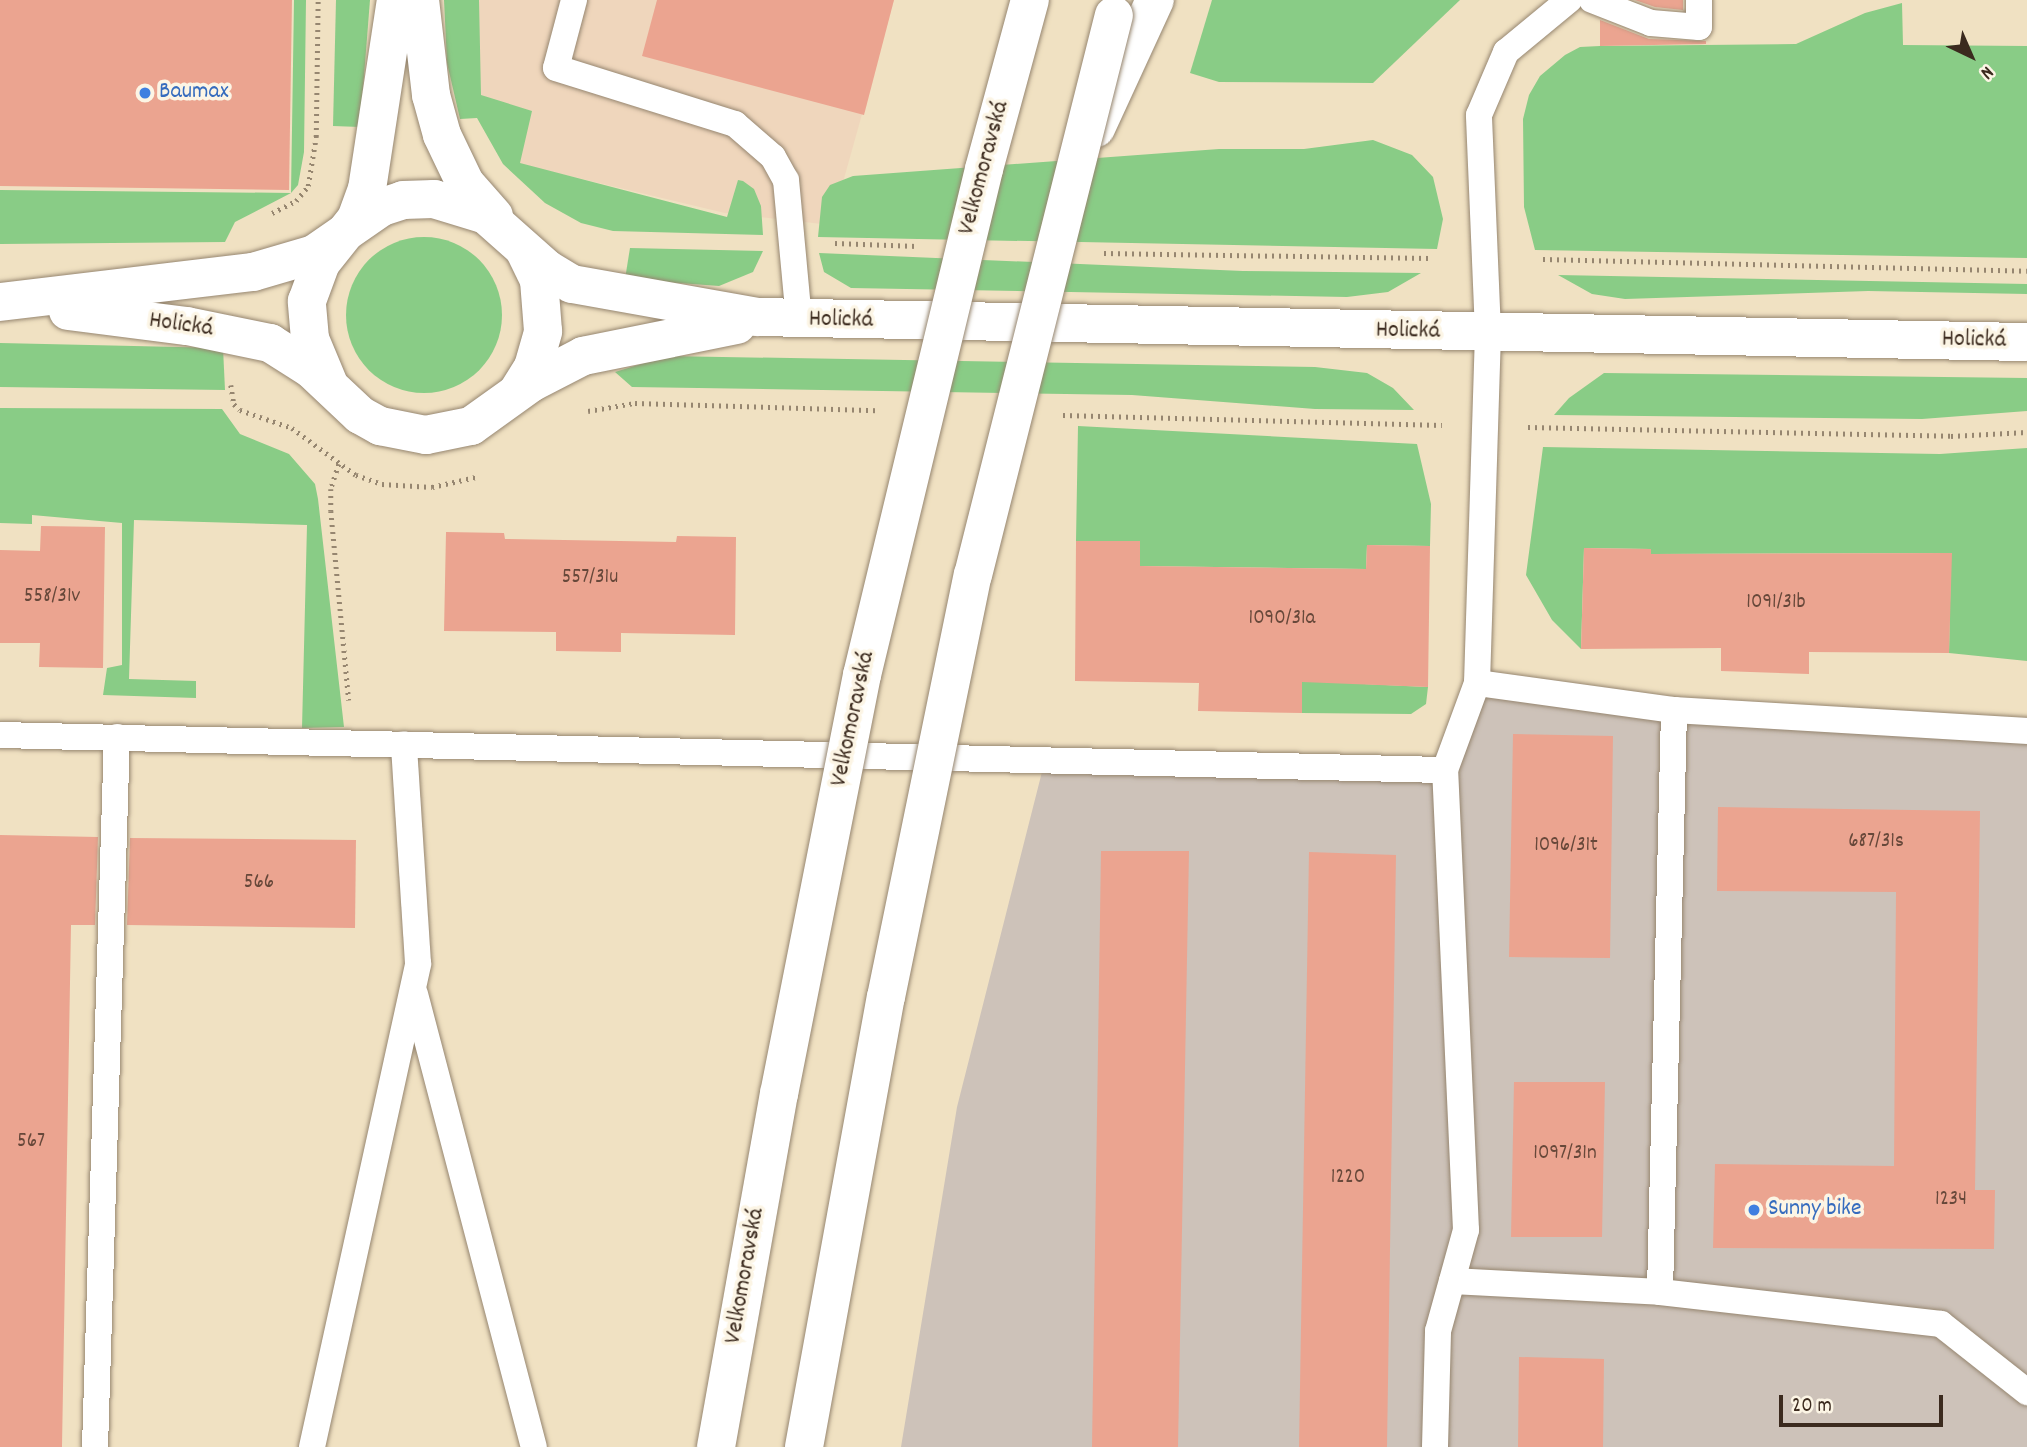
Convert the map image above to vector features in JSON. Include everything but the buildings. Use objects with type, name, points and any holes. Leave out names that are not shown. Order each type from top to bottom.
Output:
[{"type":"street","points":[[344,231],[356,219],[368,189],[396,0]]},
{"type":"street","points":[[420,0],[432,95],[442,135],[465,183],[513,237]]},
{"type":"street","name":"Velkomoravská","points":[[716,1447],[779,1094],[862,675],[970,223],[1030,0]]},
{"type":"street","points":[[804,1447],[915,852],[976,562],[1068,190],[1133,9]]},
{"type":"street","name":"Holická","points":[[0,304],[231,277],[314,254],[382,206],[418,198],[467,206],[513,237],[572,284],[727,314],[794,320],[2027,342]]},
{"type":"street","name":"Holická","points":[[342,400],[315,359],[307,311],[310,284],[344,231]]},
{"type":"street","name":"Holická","points":[[507,403],[533,367],[544,331],[539,280],[513,237]]},
{"type":"street","name":"Holická","points":[[0,304],[251,338],[294,357],[342,400],[380,426],[426,435],[471,426],[568,361],[602,349],[794,320]]},
{"type":"lane","points":[[574,0],[556,68],[736,124],[773,157],[786,180],[794,320]]},
{"type":"lane","points":[[1435,1447],[1438,1331],[1466,1230],[1445,770],[1477,683],[1488,332],[1479,115],[1506,52],[1569,0]]},
{"type":"lane","points":[[1592,0],[1651,23],[1699,27],[1699,0]]},
{"type":"lane","points":[[1477,683],[1674,710],[2027,731]]},
{"type":"lane","points":[[1660,1292],[1674,710]]},
{"type":"lane","points":[[0,735],[354,747],[404,744],[1445,770]]},
{"type":"lane","points":[[95,1447],[117,737]]},
{"type":"lane","points":[[312,1447],[418,963],[404,744]]},
{"type":"lane","points":[[413,989],[534,1447]]},
{"type":"lane","points":[[1452,1281],[1660,1292],[1941,1324],[2027,1392]]},
{"type":"path","points":[[265,216],[296,201],[308,186],[316,137],[318,0]]},
{"type":"path","points":[[827,243],[929,247]]},
{"type":"path","points":[[1095,253],[1430,258]]},
{"type":"path","points":[[1543,259],[2027,271]]},
{"type":"path","points":[[230,374],[232,397],[240,410],[265,415],[292,428],[356,475],[394,485],[432,487],[487,473]]},
{"type":"path","points":[[578,414],[635,403],[884,410]]},
{"type":"path","points":[[1049,415],[1423,425]]},
{"type":"path","points":[[1541,427],[1951,436],[2027,432]]},
{"type":"path","points":[[339,464],[331,489],[331,510],[354,747]]},
{"type":"shaded area","points":[[476,0],[894,0],[831,225],[725,213],[519,164],[478,98]]},
{"type":"shaded area","points":[[1477,683],[2027,731],[2027,1447],[901,1447],[957,1107],[1045,760],[1445,770]]},
{"type":"green space","points":[[294,0],[306,0],[304,152],[298,185],[291,193]]},
{"type":"green space","points":[[336,0],[370,0],[360,127],[333,126]]},
{"type":"green space","points":[[444,0],[479,0],[481,95],[532,111],[520,163],[727,217],[738,180],[743,181],[754,189],[761,206],[763,235],[613,231],[581,223],[545,203],[503,164],[477,118],[460,119],[447,63]]},
{"type":"green space","points":[[1212,0],[1460,0],[1373,83],[1219,82],[1190,73]]},
{"type":"green space","points":[[1902,3],[1903,45],[2027,46],[2027,258],[1535,250],[1524,207],[1523,119],[1529,95],[1540,76],[1565,55],[1580,47],[1600,46],[1796,44],[1865,13]]},
{"type":"green space","points":[[1373,140],[1412,155],[1433,177],[1443,219],[1437,249],[818,237],[822,197],[830,185],[853,176],[1219,149],[1304,149]]},
{"type":"green space","points":[[0,190],[291,193],[235,222],[225,242],[0,244]]},
{"type":"green space","points":[[424,237],[454,243],[479,260],[496,285],[502,315],[496,345],[479,370],[454,387],[424,393],[394,387],[369,370],[352,345],[346,315],[352,285],[369,260],[394,243]]},
{"type":"green space","points":[[630,248],[763,251],[753,272],[719,286],[625,279]]},
{"type":"green space","points":[[819,253],[1243,271],[1421,273],[1388,292],[1347,297],[851,288],[824,272]]},
{"type":"green space","points":[[1558,275],[2027,284],[2027,294],[1868,291],[1625,299],[1592,294]]},
{"type":"green space","points":[[0,343],[223,348],[225,390],[0,387]]},
{"type":"green space","points":[[667,356],[1315,367],[1367,373],[1393,388],[1414,410],[1315,409],[1132,395],[632,387],[615,372]]},
{"type":"green space","points":[[1604,373],[2027,378],[2027,411],[1922,419],[1554,415],[1569,398]]},
{"type":"green space","points":[[0,408],[222,409],[240,434],[289,454],[315,484],[344,727],[302,728],[307,525],[134,520],[129,679],[196,681],[196,698],[103,695],[107,668],[122,665],[122,523],[32,515],[32,524],[0,523]]},
{"type":"green space","points":[[1078,426],[1417,444],[1431,504],[1430,546],[1367,545],[1366,569],[1140,566],[1140,541],[1076,541]]},
{"type":"green space","points":[[1543,447],[1940,454],[2027,448],[2027,661],[1949,653],[1951,553],[1651,554],[1650,549],[1584,548],[1581,649],[1552,620],[1526,575]]},
{"type":"green space","points":[[1302,660],[1364,684],[1428,687],[1426,704],[1411,714],[1302,713]]},
{"type":"place","name":"Baumax","points":[[145,93]]},
{"type":"place","name":"Sunny bike","points":[[1754,1210]]}]
